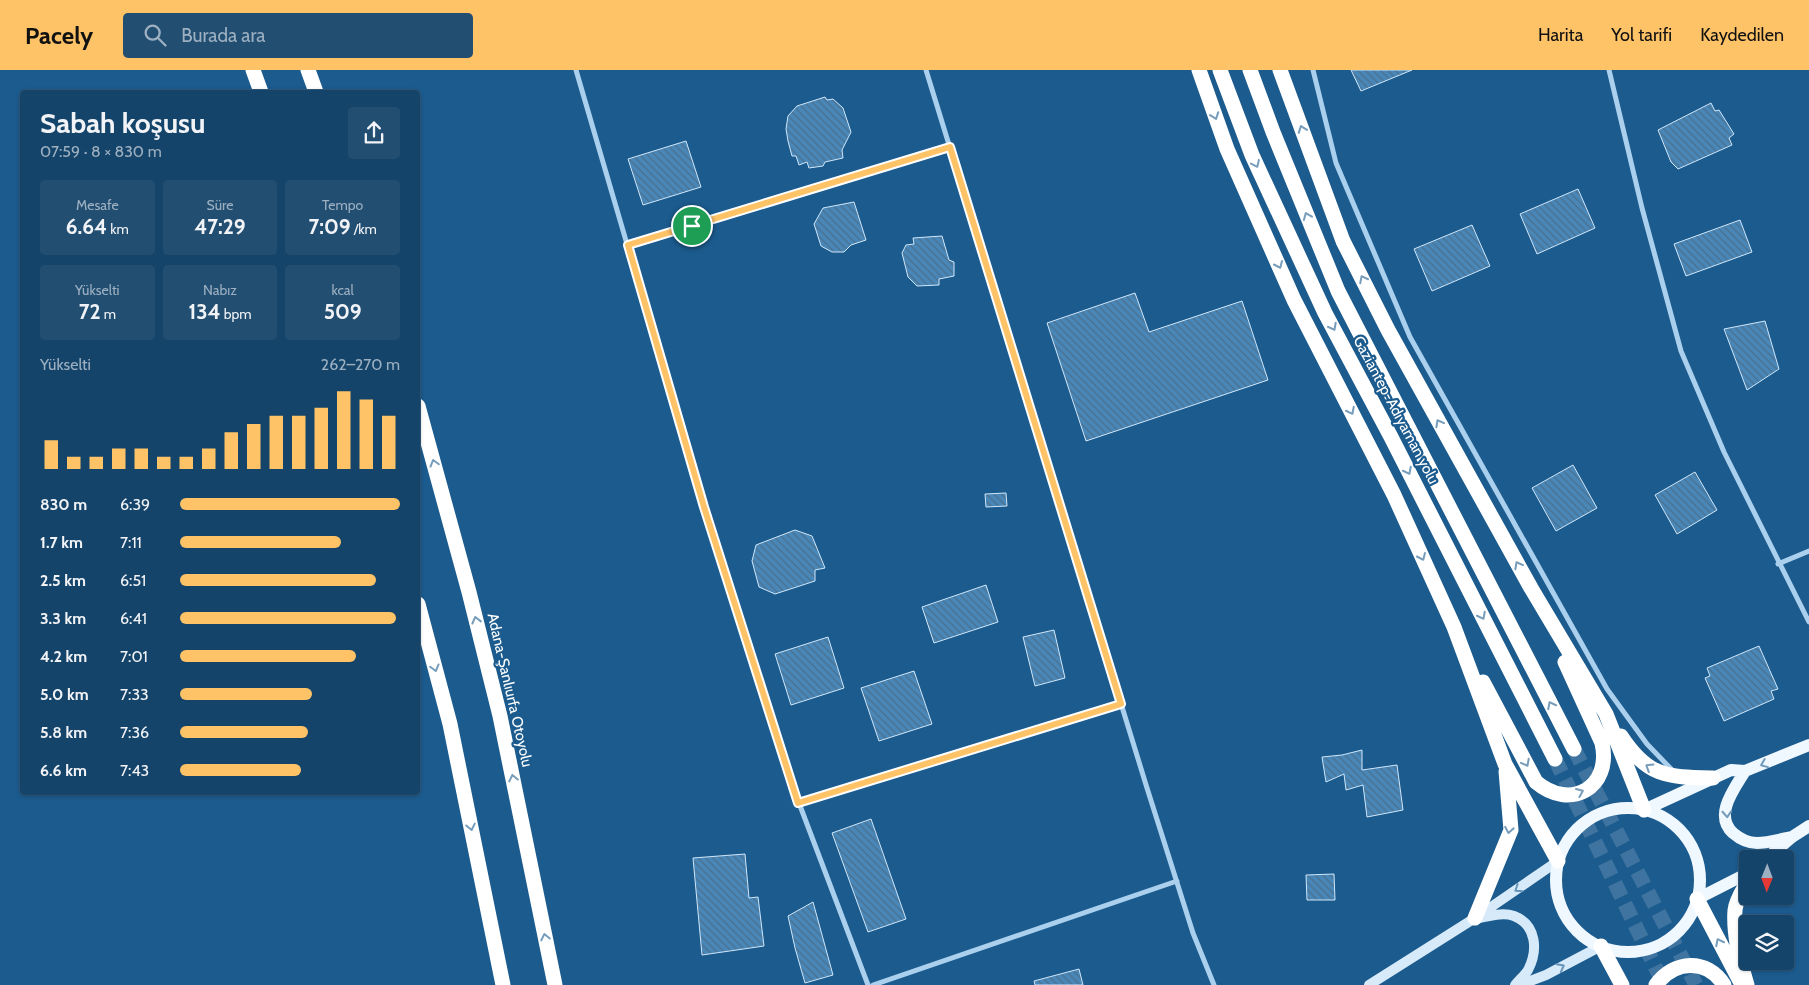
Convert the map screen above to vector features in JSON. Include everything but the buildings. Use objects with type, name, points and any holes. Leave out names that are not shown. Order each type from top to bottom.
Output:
[{"type":"highway","points":[[252,70],[260,90]]},
{"type":"highway","points":[[308,70],[315,90]]},
{"type":"highway","points":[[1199,70],[1227,149],[1294,300],[1394,495],[1454,627],[1536,782],[1546,790],[1558,795],[1571,796],[1583,792],[1593,785],[1602,771],[1605,754],[1602,743],[1531,588]]},
{"type":"highway","name":"Gaziantep-Adıyaman yolu","points":[[1220,70],[1252,155],[1325,313],[1391,437],[1555,759]]},
{"type":"highway","name":"Gaziantep-Adıyaman yolu","points":[[1250,70],[1273,132],[1338,291],[1574,749]]},
{"type":"highway","points":[[1280,70],[1343,241],[1388,330],[1531,588],[1606,714],[1629,748],[1640,761],[1654,771],[1679,777],[1713,778]]},
{"type":"highway","name":"Adana-Şanlıurfa Otoyolu","points":[[420,413],[500,716],[555,985]]},
{"type":"highway","points":[[420,612],[450,724],[503,985]]},
{"type":"highway","points":[[1454,627],[1505,764],[1558,861]]},
{"type":"highway","points":[[1606,714],[1644,810]]},
{"type":"highway","points":[[1475,918],[1511,830],[1505,764]]},
{"type":"highway","points":[[1697,899],[1741,985]]},
{"type":"highway","points":[[1739,900],[1735,909],[1736,938],[1747,985]]},
{"type":"highway","points":[[1601,946],[1622,985]]},
{"type":"highway","points":[[1656,985],[1670,971],[1680,966],[1691,965],[1712,971],[1720,978],[1724,985]]},
{"type":"main road","points":[[1644,810],[1731,770],[1745,771],[1809,745]]},
{"type":"main road","points":[[1745,771],[1728,799],[1725,814],[1730,829],[1741,840],[1757,843],[1792,836]]},
{"type":"main road","points":[[1619,808],[1644,810],[1671,822],[1682,832],[1696,857],[1700,885],[1691,914],[1683,926],[1671,937],[1658,945],[1644,950],[1630,952],[1615,950],[1601,946],[1586,938],[1573,926],[1563,912],[1557,896],[1556,878],[1558,861],[1563,847],[1572,834],[1596,815],[1619,808]]},
{"type":"main road","points":[[1776,850],[1792,836],[1809,826]]},
{"type":"main road","points":[[1697,899],[1739,878]]},
{"type":"street","points":[[576,70],[704,507],[798,803],[868,985]]},
{"type":"street","points":[[926,70],[1192,933],[1214,985]]},
{"type":"street","points":[[1313,70],[1336,162],[1410,337],[1607,689],[1647,744],[1679,777]]},
{"type":"street","points":[[1610,70],[1642,208],[1681,351],[1724,452],[1778,564],[1809,622]]},
{"type":"street","points":[[628,245],[950,147]]},
{"type":"street","points":[[1778,564],[1809,551]]},
{"type":"street","points":[[798,803],[1121,704]]},
{"type":"street","points":[[1369,985],[1475,918],[1558,861]]},
{"type":"street","points":[[873,985],[1177,882]]},
{"type":"street","points":[[1475,918],[1502,915],[1513,916],[1523,921],[1530,930],[1534,940],[1534,952],[1528,970],[1515,985]]},
{"type":"street","points":[[1520,985],[1546,976],[1601,946]]},
{"type":"street","points":[[1207,971],[1209,985]]},
{"type":"tunnel","points":[[1574,749],[1696,985]]},
{"type":"tunnel","points":[[1555,759],[1664,985]]},
{"type":"route","points":[[950,147],[1121,704],[798,803],[704,507],[628,245],[692,226],[950,147]]}]
